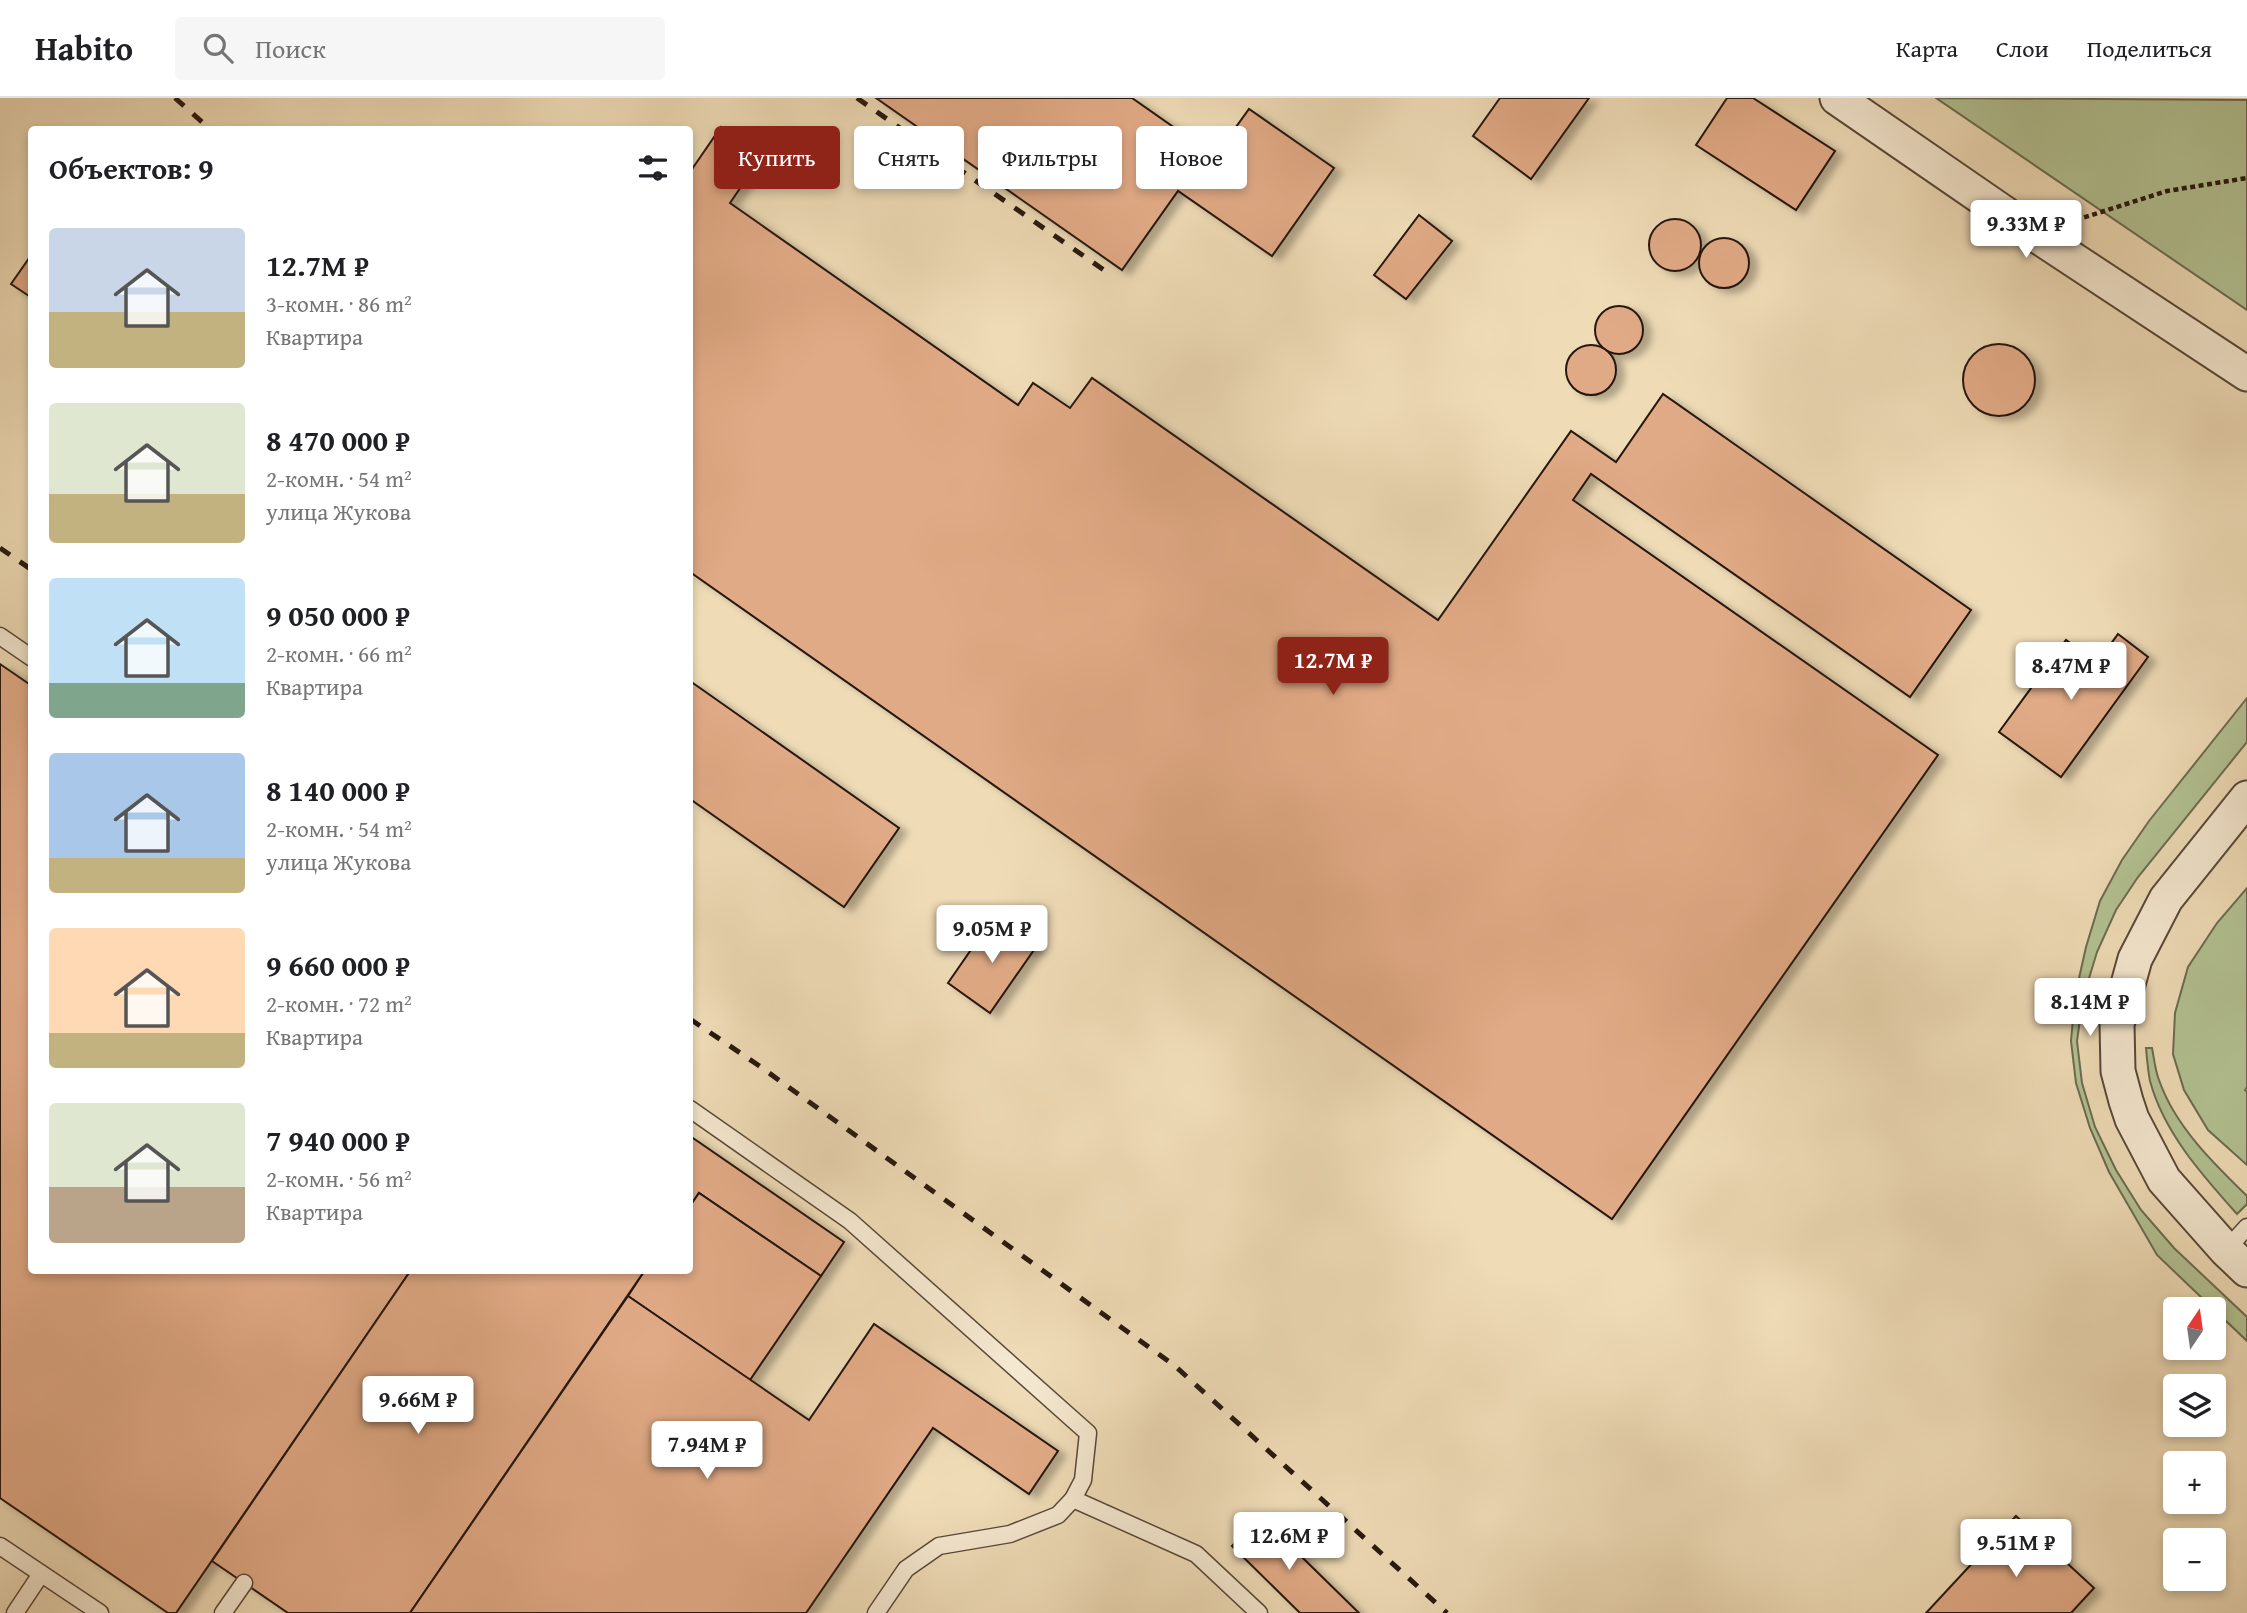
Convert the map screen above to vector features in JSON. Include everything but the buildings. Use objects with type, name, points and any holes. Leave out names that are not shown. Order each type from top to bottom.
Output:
[{"type":"street","points":[[1837,98],[2036,235],[2247,374]]},
{"type":"street","points":[[2240,1249],[2164,1180],[2132,1119],[2118,1071],[2117,1024],[2135,960],[2166,899],[2247,797]]},
{"type":"lane","points":[[0,636],[28,655]]},
{"type":"lane","points":[[693,1111],[850,1221],[1088,1433],[1083,1480],[1073,1499],[1058,1515],[1010,1534],[939,1546],[906,1569],[876,1613]]},
{"type":"lane","points":[[1073,1499],[1196,1554],[1259,1613]]},
{"type":"lane","points":[[0,1546],[100,1613]]},
{"type":"lane","points":[[15,1613],[41,1574]]},
{"type":"lane","points":[[223,1613],[244,1583]]},
{"type":"path","points":[[2036,235],[2166,191],[2247,178]]},
{"type":"green space","points":[[1936,98],[2247,100],[2247,310]]},
{"type":"green space","points":[[2247,698],[2247,742],[2138,877],[2116,910],[2097,952],[2083,998],[2077,1041],[2082,1083],[2095,1127],[2116,1170],[2141,1210],[2174,1248],[2226,1297],[2201,1297],[2157,1255],[2109,1172],[2090,1128],[2076,1083],[2071,1041],[2075,996],[2086,947],[2100,901],[2122,860],[2149,821]]},
{"type":"green space","points":[[2247,888],[2247,1165],[2208,1130],[2184,1090],[2173,1054],[2175,1013],[2188,967],[2217,923]]},
{"type":"green space","points":[[2146,1048],[2152,1048],[2166,1097],[2185,1128],[2208,1157],[2247,1196],[2247,1204],[2237,1214],[2186,1153],[2165,1118],[2150,1081]]},
{"type":"green space","points":[[2226,1297],[2247,1317],[2247,1341],[2226,1321]]},
{"type":"railway","points":[[175,98],[206,126]]},
{"type":"railway","points":[[857,98],[1111,275]]},
{"type":"railway","points":[[0,548],[28,567]]},
{"type":"railway","points":[[693,1021],[1175,1366],[1447,1613]]}]
